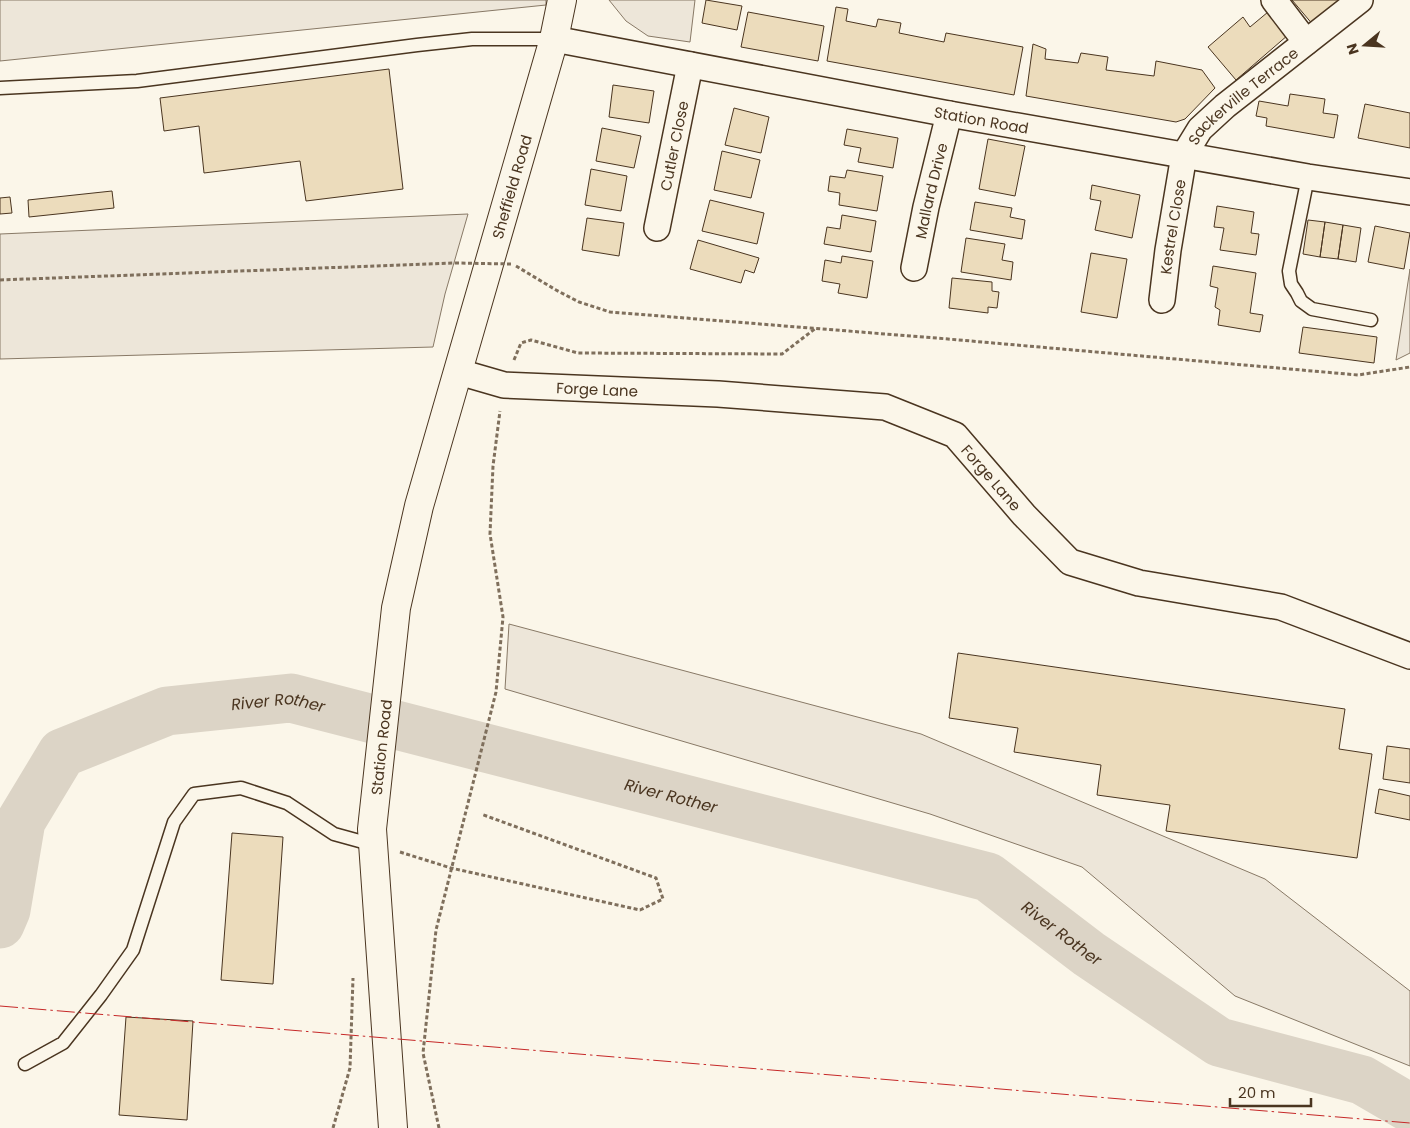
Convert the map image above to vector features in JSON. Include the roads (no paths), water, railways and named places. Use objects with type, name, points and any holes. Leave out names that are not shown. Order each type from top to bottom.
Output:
[{"type":"main road","name":"Sheffield Road","points":[[459,372],[554,40],[562,0]]},
{"type":"main road","name":"Station Road","points":[[393,1128],[372,829],[396,608],[419,506],[459,372]]},
{"type":"street","points":[[1274,0],[1306,42]]},
{"type":"street","name":"Sackerville Terrace","points":[[1184,155],[1200,129],[1225,106],[1360,0]]},
{"type":"street","name":"Station Road","points":[[554,40],[950,114],[1308,177],[1410,192]]},
{"type":"street","name":"Cutler Close","points":[[656,228],[690,65]]},
{"type":"street","name":"Mallard Drive","points":[[914,268],[926,206],[950,114]]},
{"type":"street","name":"Kestrel Close","points":[[1162,300],[1168,250],[1184,155]]},
{"type":"street","name":"Forge Lane","points":[[459,372],[504,386],[718,394],[885,407],[955,435],[1024,515],[1070,562],[1139,584],[1281,607],[1410,656]]},
{"type":"lane","points":[[0,88],[137,81],[417,45],[472,40],[554,40]]},
{"type":"lane","points":[[1308,177],[1288,271],[1291,284],[1301,301],[1312,309],[1371,320]]},
{"type":"lane","points":[[26,1064],[63,1043],[133,950],[174,822],[194,794],[240,788],[287,803],[334,834],[374,845]]},
{"type":"waterway","name":"River Rother","points":[[0,924],[6,910],[21,821],[62,753],[167,711],[291,698],[988,877],[1089,954],[1219,1042],[1362,1080],[1410,1108]]}]
